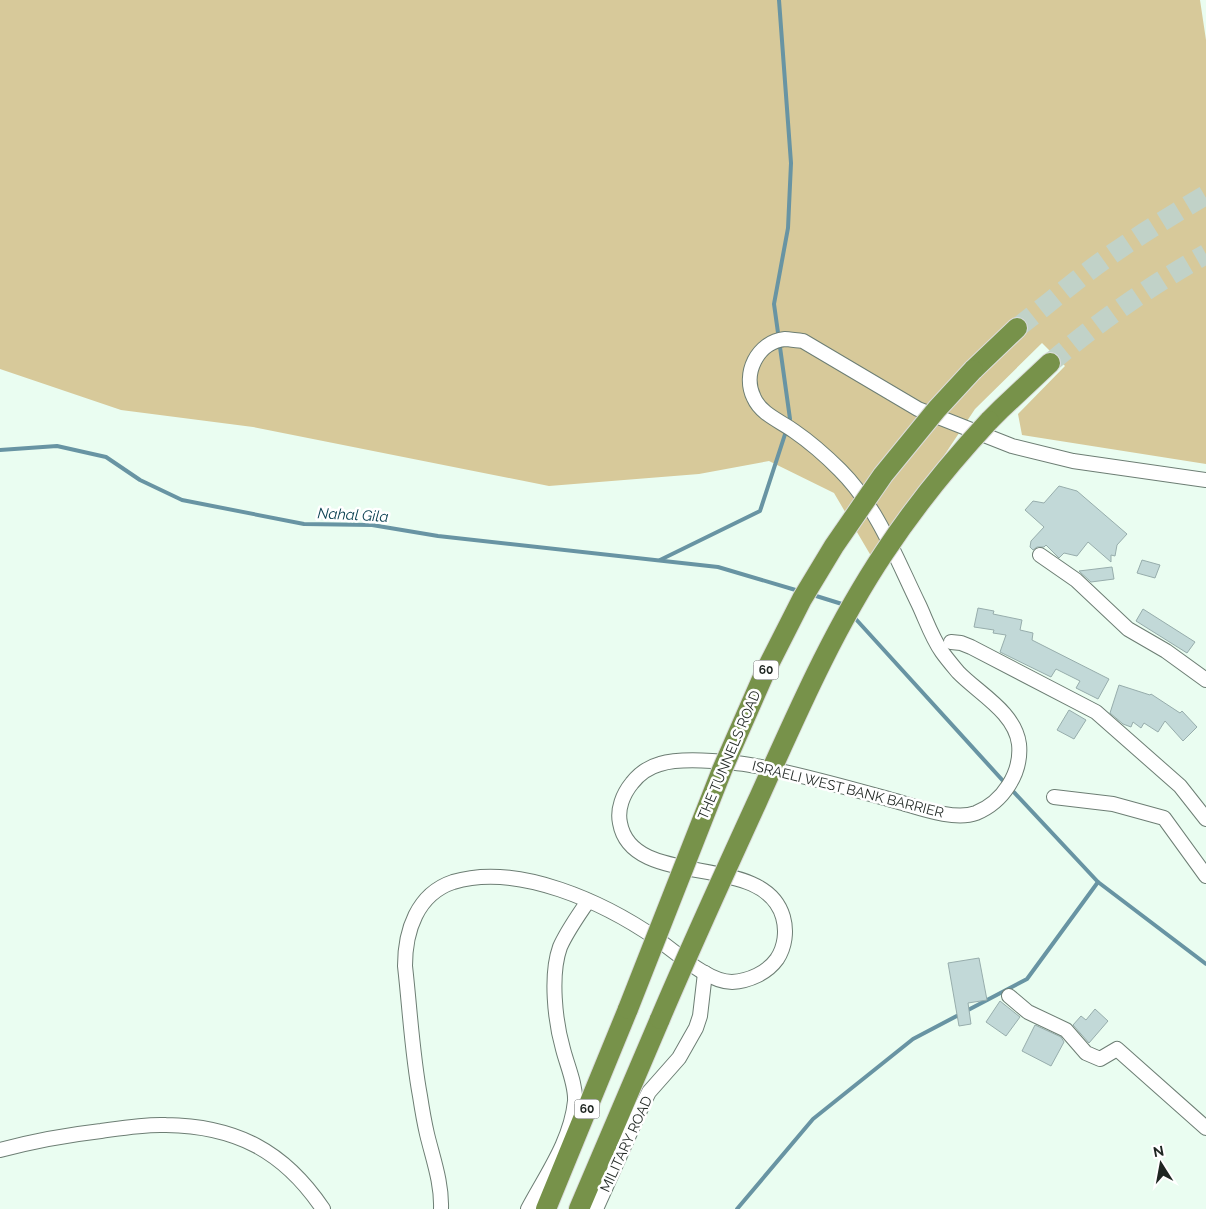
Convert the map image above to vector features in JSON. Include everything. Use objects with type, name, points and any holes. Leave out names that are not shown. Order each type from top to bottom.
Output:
[{"type":"highway","name":"THE TUNNELS ROAD","points":[[546,1209],[628,1009],[722,770],[765,672],[802,599],[834,546],[883,476],[937,409],[973,370],[1017,328]]},
{"type":"highway","name":"60","points":[[579,1209],[691,947],[812,682],[855,601],[883,555],[924,496],[1001,409],[1050,364]]},
{"type":"street","name":"ISRAELI WEST BANK BARRIER","points":[[441,1209],[442,1198],[435,1160],[427,1133],[418,1088],[405,966],[405,951],[409,933],[417,913],[435,890],[472,878],[518,879],[537,882],[588,901],[623,918],[654,937],[705,974],[717,980],[730,982],[747,980],[763,972],[774,963],[780,953],[785,928],[779,907],[772,897],[758,886],[746,881],[667,864],[653,860],[637,850],[620,829],[619,813],[626,790],[636,777],[648,769],[663,763],[677,761],[706,761],[752,765],[813,779],[943,814],[966,815],[976,813],[992,803],[1004,793],[1014,778],[1019,758],[1019,741],[1014,727],[998,707],[959,673],[939,648],[882,528],[868,504],[842,472],[814,446],[767,414],[756,404],[751,392],[751,369],[755,358],[763,349],[775,342],[786,339],[803,341],[918,409],[1012,446],[1073,461],[1206,480]]},
{"type":"street","points":[[1040,555],[1076,580],[1128,629],[1166,651],[1206,680]]},
{"type":"street","points":[[951,642],[971,646],[1096,712],[1180,786],[1206,819]]},
{"type":"street","points":[[1054,798],[1113,804],[1164,818],[1206,876]]},
{"type":"street","points":[[528,1209],[562,1146],[574,1109],[575,1089],[559,1036],[556,1018],[556,964],[560,947],[588,901]]},
{"type":"street","name":"MILITARY ROAD","points":[[596,1209],[649,1092],[679,1058],[696,1028],[700,1016],[705,974]]},
{"type":"street","points":[[1009,996],[1028,1012],[1066,1030],[1086,1054],[1100,1059],[1117,1048],[1206,1128]]},
{"type":"street","points":[[0,1150],[46,1138],[148,1125],[213,1130],[260,1147],[276,1158],[293,1172],[324,1209]]},
{"type":"shaded area","points":[[0,0],[1200,0],[1206,40],[1206,464],[1022,435],[1018,414],[1065,366],[1042,343],[975,409],[874,561],[834,493],[769,461],[699,474],[549,486],[253,427],[121,410],[0,369]]},
{"type":"building","points":[[1059,486],[1077,491],[1127,534],[1117,545],[1115,556],[1111,555],[1111,562],[1088,542],[1077,556],[1064,553],[1059,558],[1046,545],[1033,550],[1030,547],[1031,541],[1044,527],[1025,510],[1033,501],[1044,503]]},
{"type":"building","points":[[1142,560],[1160,565],[1155,578],[1137,573]]},
{"type":"building","points":[[1112,567],[1114,579],[1091,582],[1079,571]]},
{"type":"building","points":[[978,608],[994,611],[993,614],[1022,620],[1020,630],[1033,633],[1032,640],[1109,679],[1098,699],[1076,688],[1080,681],[1056,669],[1051,677],[1000,652],[1006,635],[993,633],[994,630],[974,627]]},
{"type":"building","points":[[1143,609],[1195,642],[1187,653],[1136,621]]},
{"type":"building","points":[[1119,685],[1151,694],[1180,713],[1182,711],[1197,727],[1183,741],[1165,721],[1158,732],[1144,723],[1141,728],[1133,722],[1131,727],[1123,724],[1110,713]]},
{"type":"building","points":[[1069,710],[1086,720],[1074,739],[1057,730]]},
{"type":"building","points":[[979,958],[987,1000],[968,1003],[971,1024],[959,1026],[948,963]]},
{"type":"building","points":[[1000,1001],[1020,1017],[1006,1036],[986,1022]]},
{"type":"building","points":[[1095,1009],[1108,1021],[1089,1043],[1073,1025],[1081,1016],[1086,1020]]},
{"type":"building","points":[[1035,1025],[1061,1037],[1064,1042],[1051,1066],[1022,1051]]},
{"type":"waterway","points":[[660,560],[760,511],[790,419],[774,304],[788,228],[791,163],[779,0]]},
{"type":"waterway","name":"Nahal Gila","points":[[0,450],[57,446],[106,457],[140,480],[182,500],[304,524],[372,525],[438,536],[718,567],[799,591]]},
{"type":"waterway","points":[[813,595],[844,606]]},
{"type":"waterway","points":[[853,616],[1005,783]]},
{"type":"waterway","points":[[1010,788],[1098,882],[1206,964]]},
{"type":"waterway","points":[[737,1209],[813,1119],[913,1039],[1027,979],[1098,882]]},
{"type":"tunnel","points":[[1017,328],[1115,252],[1206,195]]},
{"type":"tunnel","points":[[1050,363],[1125,305],[1165,278],[1206,254]]}]
